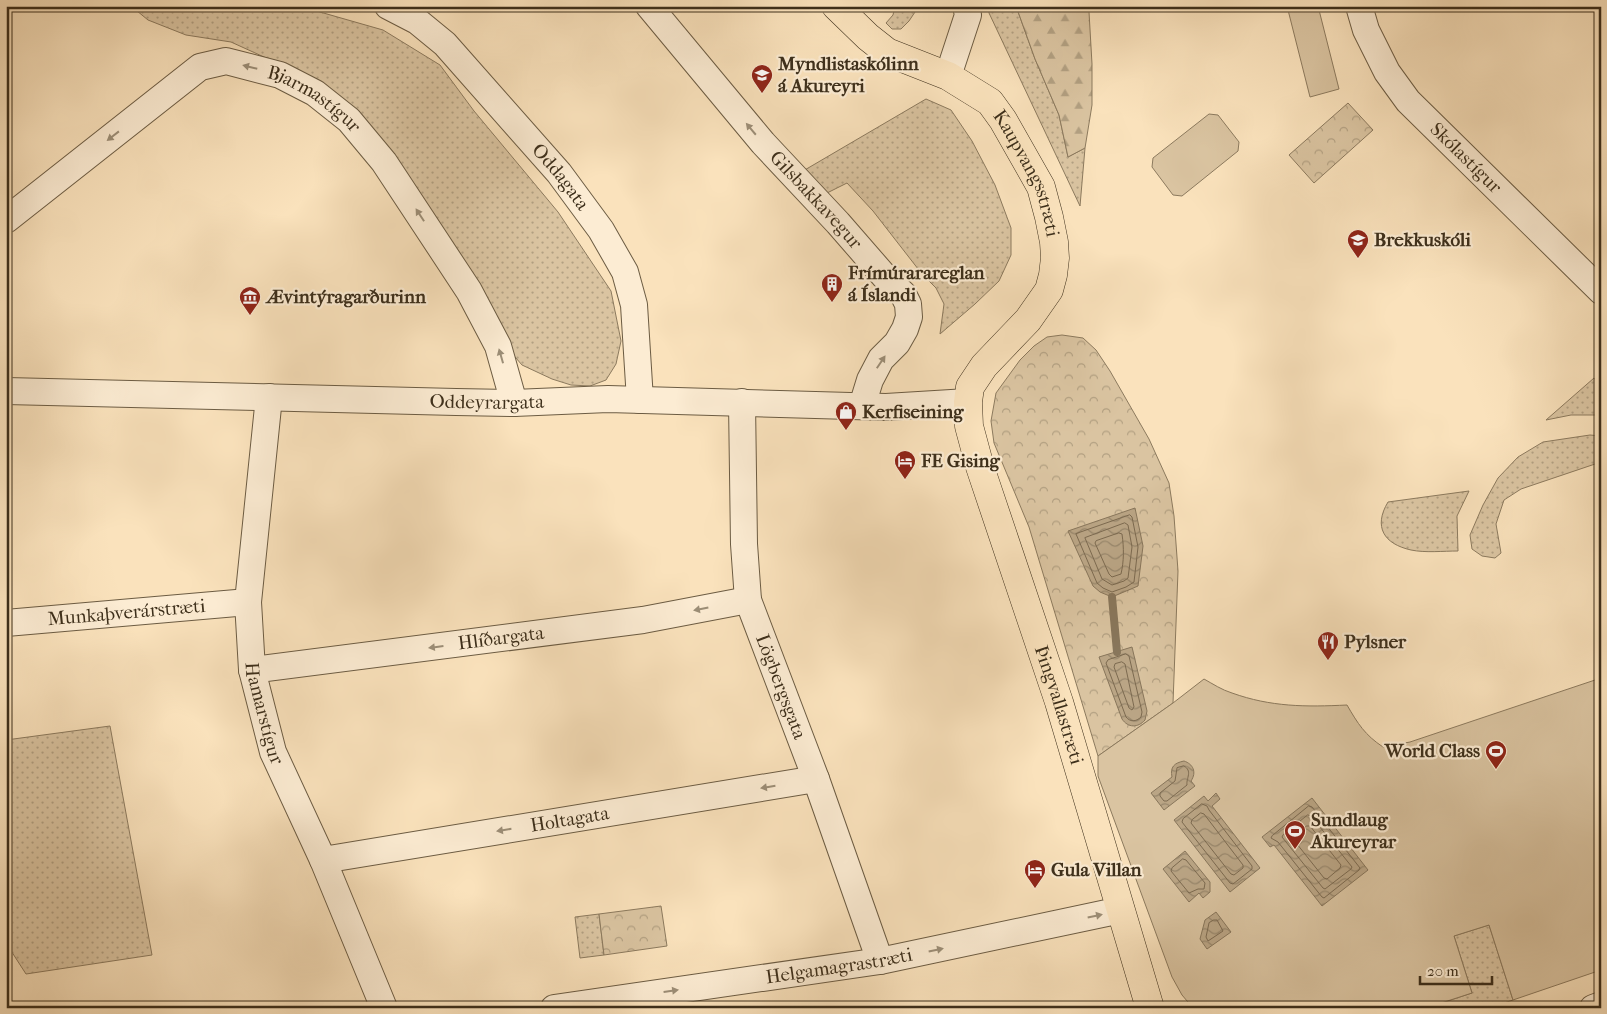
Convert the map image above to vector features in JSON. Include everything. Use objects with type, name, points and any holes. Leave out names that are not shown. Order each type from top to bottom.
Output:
[{"type":"main road","name":"Kaupvangsstræti","points":[[836,6],[868,37],[887,52],[948,76],[990,102],[1003,120],[1041,187],[1049,217],[1055,258],[1049,290],[1028,320],[984,366],[970,388],[968,402]]},
{"type":"main road","name":"Þingvallastræti","points":[[968,402],[970,426],[980,467],[1060,702],[1150,1008]]},
{"type":"street","name":"Oddagata","points":[[388,6],[417,21],[445,44],[559,173],[601,230],[624,272],[634,305],[640,400]]},
{"type":"street","name":"Gilsbakkavegur","points":[[649,6],[762,143],[838,223],[885,277],[903,294],[908,304],[909,317],[905,329],[896,343],[881,359],[870,380],[862,406]]},
{"type":"street","points":[[948,76],[968,15],[966,6]]},
{"type":"street","name":"Skólastígur","points":[[1358,6],[1366,30],[1387,72],[1408,101],[1597,282]]},
{"type":"street","name":"Bjarmastígur","points":[[6,220],[200,67],[226,61],[280,75],[315,93],[349,120],[384,162],[469,291],[498,346],[514,403]]},
{"type":"street","name":"Oddeyrargata","points":[[6,390],[514,403],[608,399],[886,407],[968,402]]},
{"type":"street","name":"Hamarstígur","points":[[269,398],[248,602],[252,670],[274,752],[323,860],[384,1008]]},
{"type":"street","name":"Lögbergsgata","points":[[742,402],[744,544],[748,600],[816,779],[880,962]]},
{"type":"street","name":"Hlíðargata","points":[[252,670],[643,620],[748,600]]},
{"type":"street","name":"Munkaþverárstræti","points":[[6,623],[248,602]]},
{"type":"street","name":"Holtagata","points":[[323,860],[816,779]]},
{"type":"street","name":"Helgamagrastræti","points":[[554,1008],[880,962],[1121,910]]},
{"type":"street","points":[[1593,1008],[1601,1005]]},
{"type":"green space","points":[[131,6],[308,6],[320,12],[383,30],[440,65],[474,111],[558,212],[611,291],[621,341],[616,364],[606,380],[590,386],[571,385],[552,379],[522,365],[509,350],[456,259],[297,72],[231,42],[186,35],[148,20]]},
{"type":"green space","points":[[895,6],[919,6],[901,29],[892,29],[886,23],[893,15]]},
{"type":"green space","points":[[988,6],[1016,6],[1035,59],[1059,115],[1068,157],[1085,148],[1080,206],[989,13]]},
{"type":"green space","points":[[1016,6],[1087,6],[1092,64],[1092,105],[1085,148],[1068,157],[1059,115],[1035,59]]},
{"type":"green space","points":[[1287,6],[1318,6],[1339,89],[1310,97]]},
{"type":"green space","points":[[926,99],[951,110],[972,141],[995,185],[1011,228],[1011,255],[999,281],[940,334],[944,304],[936,288],[922,274],[873,211],[847,183],[821,196],[803,171]]},
{"type":"green space","points":[[1348,103],[1373,130],[1314,183],[1289,155]]},
{"type":"green space","points":[[1209,114],[1218,115],[1239,142],[1238,151],[1182,196],[1173,195],[1152,167],[1153,158]]},
{"type":"green space","points":[[1062,335],[1083,338],[1096,350],[1110,371],[1149,439],[1169,483],[1174,516],[1178,571],[1173,703],[1098,756],[1029,527],[994,443],[991,421],[996,393],[1020,360],[1034,346],[1047,337]]},
{"type":"green space","points":[[1594,378],[1601,386],[1601,415],[1571,415],[1546,420]]},
{"type":"green space","points":[[1590,435],[1601,436],[1601,462],[1521,489],[1504,500],[1496,524],[1501,553],[1495,558],[1482,556],[1472,549],[1470,535],[1483,505],[1498,478],[1518,457],[1543,442]]},
{"type":"green space","points":[[1469,491],[1457,516],[1458,551],[1428,552],[1411,550],[1394,543],[1384,533],[1381,519],[1388,502]]},
{"type":"green space","name":"Sundlaug Akureyrar","points":[[1601,678],[1601,970],[1513,1000],[1489,925],[1454,936],[1472,993],[1426,1008],[1193,1008],[1182,995],[1172,977],[1098,776],[1098,756],[1204,679],[1228,692],[1261,701],[1303,706],[1347,705],[1362,729],[1383,747],[1410,742]]},
{"type":"green space","points":[[110,726],[152,955],[26,974],[6,943],[6,740]]},
{"type":"green space","points":[[661,906],[667,946],[604,955],[599,914]]},
{"type":"green space","points":[[599,914],[604,955],[580,958],[575,917]]},
{"type":"green space","points":[[1489,925],[1513,1000],[1489,1008],[1426,1008],[1472,993],[1454,936]]},
{"type":"water","points":[[1135,508],[1143,546],[1138,586],[1112,597],[1100,592],[1093,586],[1068,531]]},
{"type":"water","points":[[1132,647],[1147,711],[1145,720],[1136,726],[1127,724],[1122,719],[1099,657]]},
{"type":"water","points":[[1184,761],[1190,764],[1193,769],[1194,774],[1191,781],[1195,786],[1164,810],[1151,793],[1172,777],[1174,766]]},
{"type":"water","points":[[1216,793],[1220,799],[1212,806],[1260,868],[1230,892],[1174,820],[1204,796],[1208,801]]},
{"type":"water","points":[[1312,798],[1368,870],[1322,906],[1274,845],[1270,847],[1262,837]]},
{"type":"water","points":[[1185,851],[1210,882],[1210,892],[1203,898],[1199,893],[1189,902],[1163,869]]},
{"type":"water","points":[[1216,912],[1231,932],[1207,949],[1200,939],[1205,920]]},
{"type":"waterway","points":[[1112,597],[1117,652]]},
{"type":"place","name":"Myndlistaskólinn á Akureyri","points":[[762,94]]},
{"type":"place","name":"Brekkuskóli","points":[[1358,259]]},
{"type":"place","name":"Frímúrarareglan á Íslandi","points":[[832,303]]},
{"type":"place","name":"Ævintýragarðurinn","points":[[250,316]]},
{"type":"place","name":"Kerfiseining","points":[[846,431]]},
{"type":"place","name":"FE Gising","points":[[905,480]]},
{"type":"place","name":"Pylsner","points":[[1328,661]]},
{"type":"place","name":"World Class","points":[[1496,770]]},
{"type":"place","name":"Sundlaug Akureyrar","points":[[1295,850]]},
{"type":"place","name":"Gula Villan","points":[[1035,889]]}]
